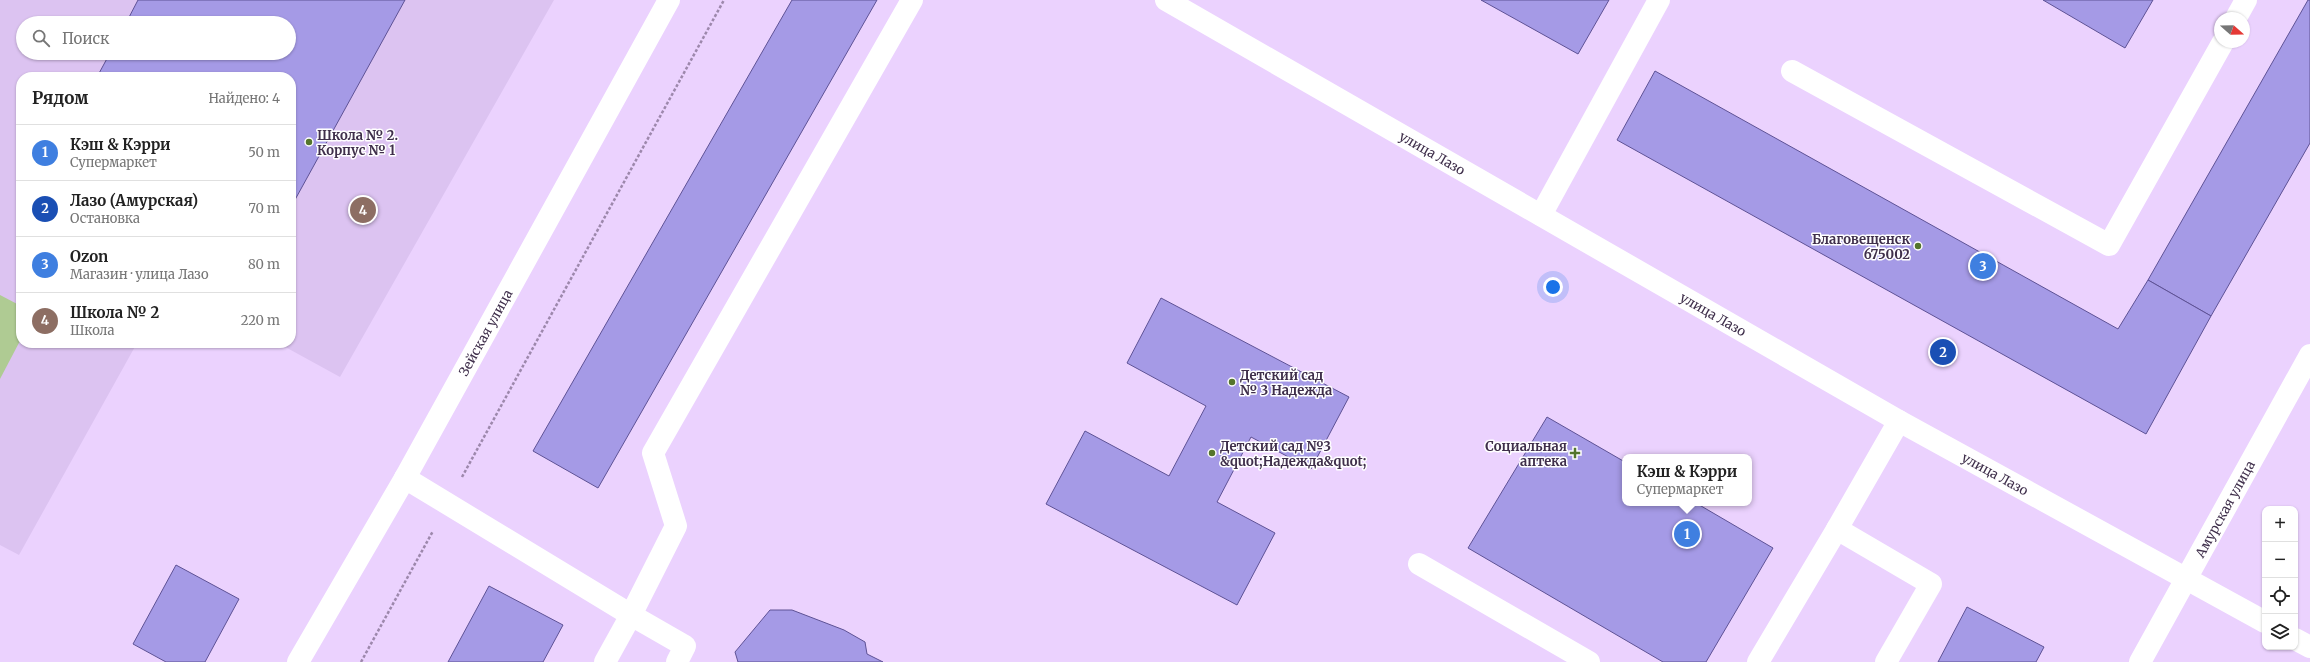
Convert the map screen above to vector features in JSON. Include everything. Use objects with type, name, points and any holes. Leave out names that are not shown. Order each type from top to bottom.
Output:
[{"type":"main road","name":"Зейская улица","points":[[298,662],[405,478],[669,0]]},
{"type":"main road","points":[[605,662],[632,615],[676,526],[653,453],[912,0]]},
{"type":"main road","name":"улица Лазо","points":[[1166,0],[1899,421],[2262,620]]},
{"type":"main road","points":[[1540,215],[1659,0]]},
{"type":"main road","points":[[2239,12],[2246,0]]},
{"type":"main road","points":[[1792,71],[2109,245],[2220,48]]},
{"type":"main road","name":"Амурская улица","points":[[2140,662],[2185,578],[2310,355]]},
{"type":"main road","points":[[1758,662],[1899,421]]},
{"type":"main road","points":[[405,478],[685,646],[677,662]]},
{"type":"main road","points":[[1837,529],[1931,584],[1886,662]]},
{"type":"main road","points":[[1419,564],[1589,662]]},
{"type":"main road","points":[[2298,641],[2310,647]]},
{"type":"path","points":[[361,662],[724,0]]},
{"type":"shaded area","points":[[0,0],[554,0],[340,377],[287,348],[296,348],[296,72],[16,72],[16,348],[134,348],[19,555],[0,545]]},
{"type":"green space","points":[[0,295],[16,303],[16,348],[0,379]]},
{"type":"building","name":"Школа № 2. Корпус № 1","points":[[138,0],[405,0],[296,198],[296,72],[100,72],[106,60],[296,60],[296,16],[130,16]]},
{"type":"building","points":[[792,0],[877,0],[598,488],[533,451]]},
{"type":"building","points":[[1481,0],[1609,0],[1578,54]]},
{"type":"building","points":[[2043,0],[2153,0],[2125,48]]},
{"type":"building","points":[[2308,0],[2310,0],[2310,143],[2211,316],[2148,280]]},
{"type":"building","points":[[1655,71],[2118,329],[2148,280],[2211,316],[2146,434],[1617,140]]},
{"type":"building","name":"Детский сад №3 &quot;Надежда&quot;","points":[[1161,298],[1349,397],[1311,469],[1251,437],[1217,502],[1275,533],[1237,605],[1046,504],[1085,431],[1169,476],[1206,406],[1127,363]]},
{"type":"building","points":[[1547,417],[1622,460],[1622,506],[1701,506],[1773,548],[1706,662],[1663,662],[1468,548]]},
{"type":"building","points":[[176,565],[239,599],[205,662],[166,662],[133,644]]},
{"type":"building","points":[[489,586],[563,625],[543,662],[448,662]]},
{"type":"building","points":[[1967,607],[2044,647],[2036,662],[1938,662]]},
{"type":"building","points":[[770,610],[792,610],[844,630],[865,642],[867,654],[883,662],[738,662],[735,652]]},
{"type":"place","name":"Школа № 2. Корпус № 1","points":[[309,142]]},
{"type":"place","name":"Школа № 2","points":[[363,210]]},
{"type":"place","name":"Благовещенск 675002","points":[[1918,246]]},
{"type":"place","name":"Ozon","points":[[1983,266]]},
{"type":"place","name":"Лазо (Амурская)","points":[[1943,352]]},
{"type":"place","name":"Детский сад № 3 Надежда","points":[[1232,382]]},
{"type":"place","name":"Детский сад №3 &quot;Надежда&quot;","points":[[1212,453]]},
{"type":"place","name":"Социальная аптека","points":[[1575,453]]},
{"type":"place","name":"Кэш & Кэрри","points":[[1687,534]]}]
